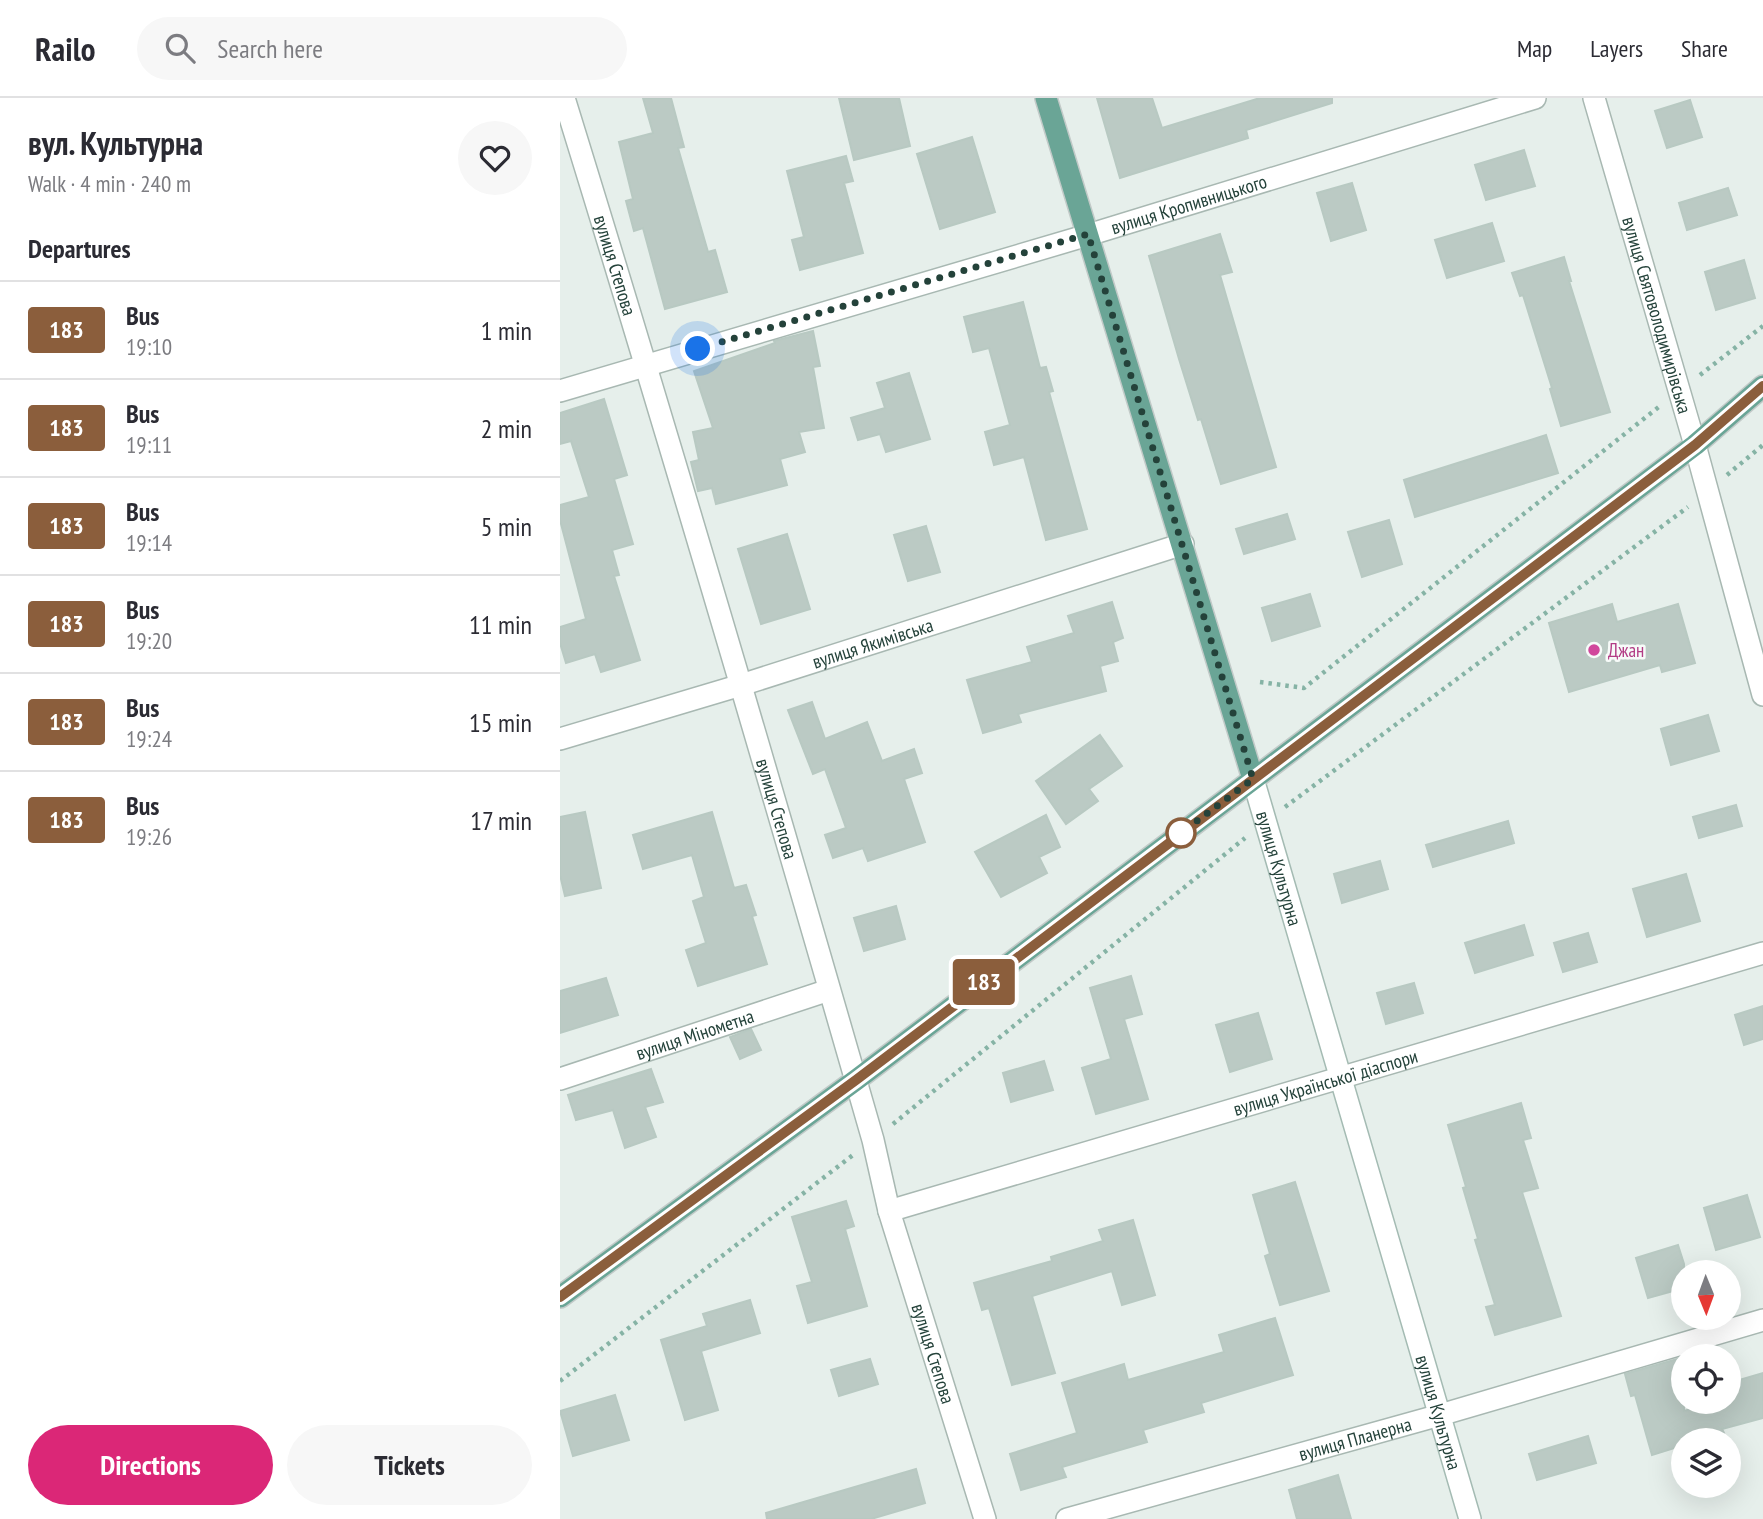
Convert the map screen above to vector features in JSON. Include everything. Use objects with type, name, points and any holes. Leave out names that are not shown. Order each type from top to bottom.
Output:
[{"type":"main road","name":"вулиця Культурна","points":[[1046,98],[1253,779]]},
{"type":"main road","points":[[560,1297],[856,1080],[1695,445],[1763,386]]},
{"type":"street","name":"вулиця Степова","points":[[564,98],[741,685],[873,1140],[889,1210],[985,1519]]},
{"type":"street","name":"вулиця Кропивницького","points":[[560,391],[1535,98]]},
{"type":"street","name":"вулиця Святоволодимирівська","points":[[1594,98],[1695,445],[1763,695]]},
{"type":"street","name":"вулиця Якимівська","points":[[560,739],[741,685],[1183,544]]},
{"type":"street","name":"вулиця Культурна","points":[[1253,779],[1471,1519]]},
{"type":"street","name":"вулиця Української діаспори","points":[[889,1210],[1763,953]]},
{"type":"street","name":"вулиця Мінометна","points":[[560,1079],[829,990]]},
{"type":"street","name":"вулиця Планерна","points":[[1067,1519],[1440,1415],[1763,1320]]},
{"type":"path","points":[[1261,682],[1304,688],[1763,326]]},
{"type":"path","points":[[560,1381],[873,1140],[1265,821],[1708,492],[1763,445]]},
{"type":"building","points":[[643,98],[671,98],[684,147],[678,148],[708,252],[715,250],[727,292],[665,309],[643,228],[634,231],[626,201],[633,199],[619,142],[653,133]]},
{"type":"building","points":[[839,98],[899,98],[910,146],[854,160]]},
{"type":"building","points":[[1097,98],[1152,98],[1162,128],[1260,98],[1332,98],[1332,103],[1246,130],[1248,138],[1120,178]]},
{"type":"building","points":[[1690,100],[1702,137],[1667,148],[1655,111]]},
{"type":"building","points":[[972,137],[995,212],[940,229],[917,154]]},
{"type":"building","points":[[1524,150],[1535,186],[1486,200],[1475,165]]},
{"type":"building","points":[[846,156],[853,181],[844,183],[863,253],[800,270],[792,240],[804,237],[787,171]]},
{"type":"building","points":[[1352,183],[1366,230],[1331,241],[1317,193]]},
{"type":"building","points":[[1728,188],[1737,215],[1687,230],[1679,203]]},
{"type":"building","points":[[1492,223],[1504,261],[1447,278],[1435,240]]},
{"type":"building","points":[[1220,234],[1232,272],[1220,275],[1276,467],[1221,484],[1201,419],[1198,420],[1149,256]]},
{"type":"building","points":[[1564,257],[1610,412],[1561,426],[1523,295],[1520,296],[1512,273]]},
{"type":"building","points":[[1744,260],[1755,298],[1716,310],[1705,272]]},
{"type":"building","points":[[1023,302],[1040,368],[1046,367],[1053,391],[1049,392],[1087,529],[1046,540],[1024,457],[994,465],[985,432],[1010,425],[989,348],[973,352],[964,317]]},
{"type":"building","points":[[813,331],[820,366],[813,367],[824,428],[799,432],[805,452],[780,459],[787,485],[716,504],[712,488],[698,491],[691,462],[699,460],[693,432],[713,428],[694,371],[775,343],[774,341]]},
{"type":"building","points":[[909,373],[930,439],[886,452],[880,434],[858,440],[851,418],[885,408],[877,383]]},
{"type":"building","points":[[604,399],[627,475],[614,479],[633,544],[612,550],[619,575],[614,576],[640,660],[601,672],[595,654],[566,663],[560,643],[560,627],[586,619],[560,520],[560,505],[589,497],[571,441],[560,444],[560,413]]},
{"type":"building","points":[[1546,435],[1558,473],[1415,517],[1404,480]]},
{"type":"building","points":[[1287,514],[1295,539],[1244,554],[1236,529]]},
{"type":"building","points":[[1389,520],[1402,564],[1362,577],[1348,532]]},
{"type":"building","points":[[926,526],[940,572],[908,581],[894,535]]},
{"type":"building","points":[[787,534],[810,609],[761,624],[738,549]]},
{"type":"building","points":[[1310,594],[1320,626],[1272,641],[1262,608]]},
{"type":"building","points":[[1112,602],[1123,638],[1113,642],[1118,661],[1100,666],[1106,691],[1018,714],[1021,722],[983,733],[967,680],[1032,662],[1027,647],[1074,633],[1068,616]]},
{"type":"building","points":[[1612,604],[1617,622],[1678,604],[1695,663],[1662,672],[1660,665],[1569,692],[1549,623]]},
{"type":"building","points":[[812,702],[825,739],[867,722],[882,761],[914,749],[922,773],[904,779],[925,842],[868,861],[863,848],[833,858],[825,835],[846,828],[825,769],[813,774],[788,710]]},
{"type":"building","points":[[1708,715],[1719,751],[1671,765],[1661,729]]},
{"type":"building","points":[[1100,735],[1122,766],[1089,789],[1098,801],[1066,824],[1036,781]]},
{"type":"building","points":[[1736,805],[1742,826],[1699,838],[1693,817]]},
{"type":"building","points":[[585,812],[601,888],[565,896],[560,875],[560,817]]},
{"type":"building","points":[[712,812],[734,888],[746,885],[756,915],[752,916],[767,964],[698,986],[686,950],[706,943],[693,901],[704,897],[692,855],[643,869],[633,835]]},
{"type":"building","points":[[1046,815],[1060,847],[1039,857],[1047,873],[1001,897],[975,852]]},
{"type":"building","points":[[1508,821],[1514,843],[1433,867],[1426,845]]},
{"type":"building","points":[[1380,861],[1388,889],[1342,903],[1334,874]]},
{"type":"building","points":[[1686,874],[1700,921],[1647,937],[1633,889]]},
{"type":"building","points":[[896,906],[905,939],[864,951],[854,918]]},
{"type":"building","points":[[1524,925],[1533,955],[1475,973],[1465,943]]},
{"type":"building","points":[[1588,933],[1597,962],[1563,972],[1554,943]]},
{"type":"building","points":[[1131,976],[1142,1014],[1124,1019],[1148,1099],[1096,1114],[1082,1068],[1111,1059],[1090,988]]},
{"type":"building","points":[[606,978],[618,1015],[560,1033],[560,991]]},
{"type":"building","points":[[1414,983],[1423,1013],[1386,1024],[1377,993]]},
{"type":"building","points":[[1763,1006],[1763,1039],[1744,1045],[1735,1015]]},
{"type":"building","points":[[1258,1013],[1272,1059],[1230,1072],[1216,1025]]},
{"type":"building","points":[[751,1029],[761,1050],[740,1059],[730,1037]]},
{"type":"building","points":[[1044,1061],[1053,1090],[1011,1102],[1003,1073]]},
{"type":"building","points":[[651,1069],[663,1102],[645,1107],[656,1137],[625,1148],[613,1110],[576,1120],[568,1095]]},
{"type":"building","points":[[1521,1103],[1531,1138],[1523,1140],[1538,1188],[1522,1192],[1561,1316],[1495,1335],[1486,1307],[1495,1305],[1475,1240],[1478,1239],[1463,1188],[1466,1187],[1448,1125]]},
{"type":"building","points":[[1295,1182],[1329,1291],[1280,1305],[1265,1256],[1270,1254],[1253,1195]]},
{"type":"building","points":[[1747,1195],[1760,1237],[1716,1250],[1704,1208]]},
{"type":"building","points":[[846,1201],[854,1226],[845,1229],[867,1306],[808,1323],[797,1286],[812,1282],[792,1217]]},
{"type":"building","points":[[1133,1220],[1155,1295],[1122,1305],[1112,1271],[1032,1296],[1055,1373],[1012,1385],[989,1308],[982,1310],[974,1283],[1052,1261],[1051,1257],[1103,1241],[1099,1230]]},
{"type":"building","points":[[1678,1245],[1683,1260],[1671,1260],[1671,1292],[1648,1298],[1636,1258]]},
{"type":"building","points":[[750,1300],[760,1333],[701,1351],[718,1410],[685,1420],[661,1340],[707,1326],[703,1314]]},
{"type":"building","points":[[1275,1318],[1293,1375],[1201,1403],[1204,1412],[1143,1430],[1147,1442],[1062,1467],[1066,1477],[1021,1490],[1010,1454],[1077,1433],[1062,1383],[1124,1364],[1128,1380],[1224,1352],[1219,1335]]},
{"type":"building","points":[[870,1359],[878,1384],[839,1396],[831,1370]]},
{"type":"building","points":[[1671,1361],[1671,1414],[1741,1414],[1741,1379],[1763,1373],[1763,1418],[1726,1428],[1671,1428],[1671,1449],[1652,1455],[1635,1395],[1631,1396],[1625,1374]]},
{"type":"building","points":[[615,1395],[629,1440],[573,1456],[560,1411]]},
{"type":"building","points":[[1588,1436],[1596,1463],[1537,1480],[1529,1454]]},
{"type":"building","points":[[916,1469],[925,1503],[871,1519],[767,1519],[766,1513]]},
{"type":"building","points":[[1338,1475],[1351,1519],[1297,1519],[1289,1490]]},
{"type":"bus line","name":"183","points":[[560,1297],[856,1080],[1695,445],[1763,386]]},
{"type":"place","name":"Джан","points":[[1594,650]]},
{"type":"route","points":[[698,349],[1088,234],[1253,779],[1181,833]]}]
